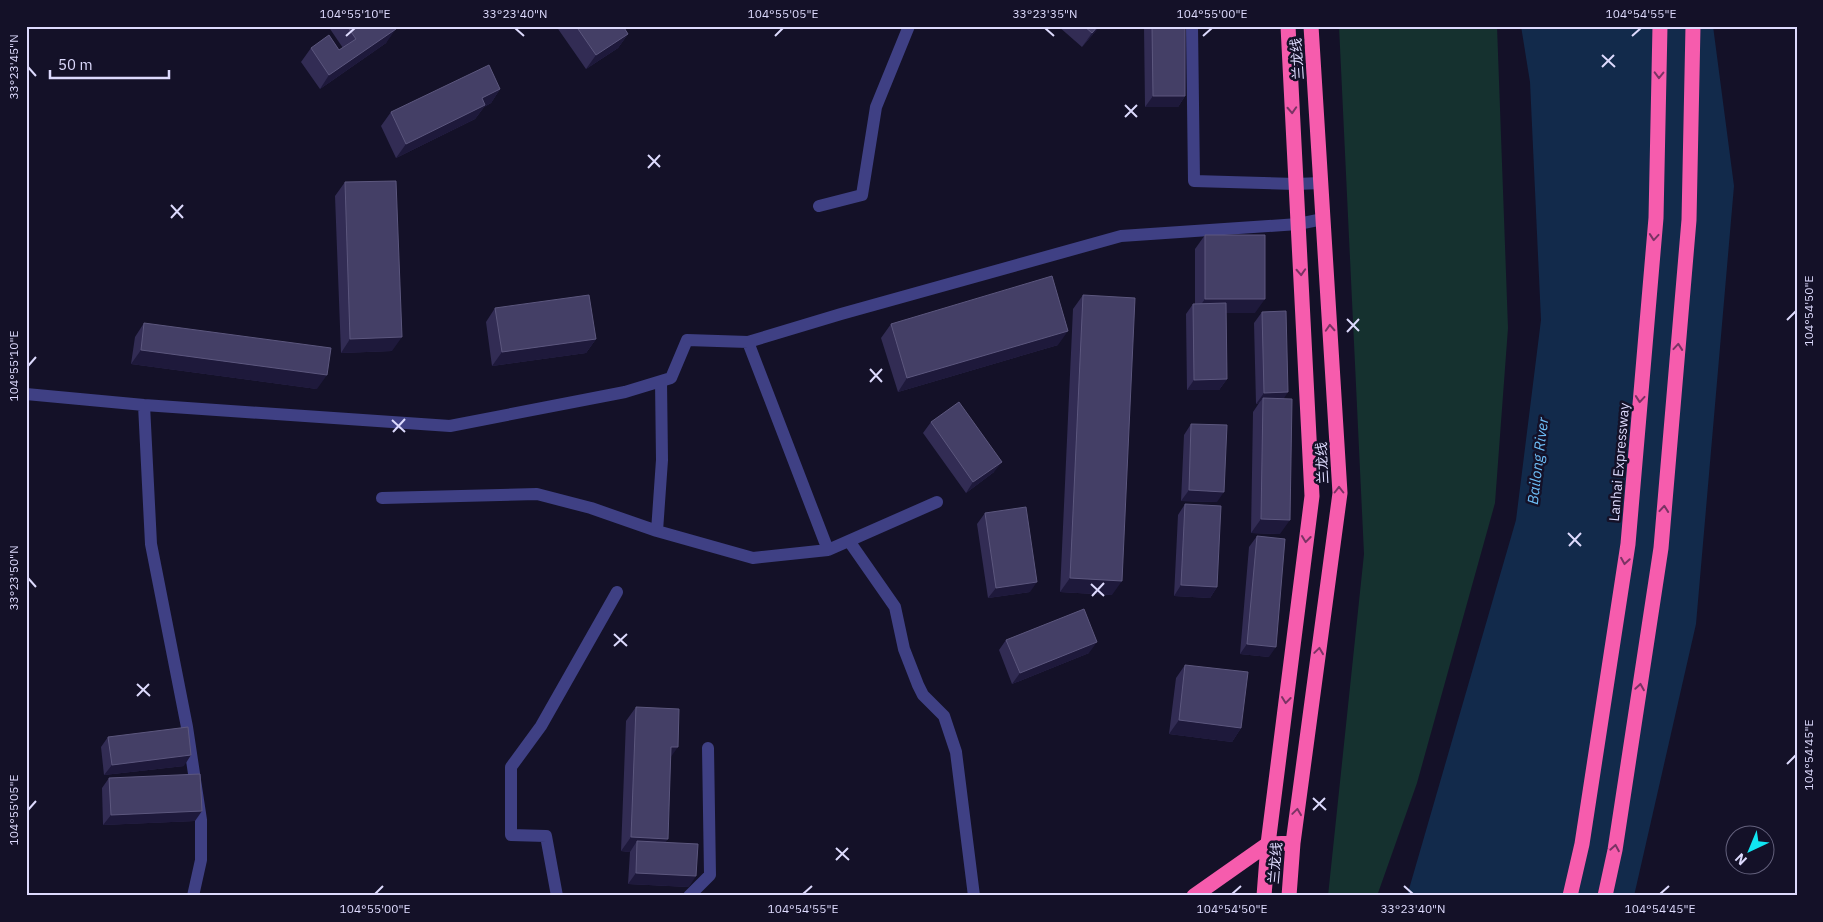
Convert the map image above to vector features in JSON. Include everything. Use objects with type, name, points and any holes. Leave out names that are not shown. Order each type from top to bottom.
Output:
[{"type":"highway","name":"兰龙线","points":[[1264,896],[1268,844],[1312,496],[1288,26]]},
{"type":"highway","name":"兰龙线","points":[[1289,896],[1293,843],[1340,493],[1311,26]]},
{"type":"highway","name":"Lanhai Expressway","points":[[1570,896],[1582,844],[1628,544],[1656,218],[1660,26]]},
{"type":"highway","points":[[1605,896],[1615,850],[1661,548],[1690,220],[1693,26]]},
{"type":"highway","points":[[1194,896],[1268,844],[1293,843]]},
{"type":"street","points":[[819,206],[862,195],[876,107],[909,26]]},
{"type":"street","points":[[1192,26],[1194,181],[1321,183]]},
{"type":"street","points":[[26,394],[144,405],[450,426],[625,392],[671,378],[686,340],[748,342],[1122,236],[1298,224],[1323,219]]},
{"type":"street","points":[[748,342],[828,550]]},
{"type":"street","points":[[657,531],[662,460],[662,381]]},
{"type":"street","points":[[144,405],[151,544],[187,727],[201,820],[201,860],[193,896]]},
{"type":"street","points":[[382,498],[537,494],[591,508],[657,531],[752,558],[828,550],[937,502]]},
{"type":"street","points":[[849,541],[895,607],[904,649],[918,685],[923,695],[944,716],[956,752],[974,896]]},
{"type":"street","points":[[557,896],[546,836],[511,835],[511,767],[541,726],[617,592]]},
{"type":"street","points":[[689,896],[710,874],[708,748]]},
{"type":"green space","points":[[1339,26],[1497,26],[1508,328],[1495,503],[1417,783],[1377,896],[1328,896],[1364,554]]},
{"type":"water","name":"Bailong River","points":[[1521,26],[1713,26],[1734,186],[1696,624],[1634,896],[1407,896],[1516,520],[1541,320],[1530,82]]},
{"type":"building","points":[[347,26],[394,26],[396,29],[329,75],[311,48],[329,35],[339,50],[356,39]]},
{"type":"building","points":[[576,26],[623,26],[628,34],[596,55]]},
{"type":"building","points":[[1084,26],[1098,26],[1092,33]]},
{"type":"building","points":[[1152,26],[1185,26],[1185,96],[1153,96]]},
{"type":"building","points":[[489,65],[500,89],[482,98],[485,105],[406,144],[391,112]]},
{"type":"building","points":[[396,181],[402,337],[350,339],[345,182]]},
{"type":"building","points":[[1205,235],[1265,235],[1265,299],[1205,299]]},
{"type":"building","points":[[1052,276],[1068,331],[907,378],[891,324]]},
{"type":"building","points":[[589,295],[596,339],[502,352],[495,308]]},
{"type":"building","points":[[1083,295],[1135,298],[1122,581],[1070,578]]},
{"type":"building","points":[[1226,303],[1227,379],[1194,380],[1193,304]]},
{"type":"building","points":[[1286,311],[1288,392],[1264,393],[1262,312]]},
{"type":"building","points":[[144,323],[331,348],[327,375],[141,350]]},
{"type":"building","points":[[1263,398],[1292,399],[1290,520],[1261,519]]},
{"type":"building","points":[[959,402],[1002,462],[973,482],[931,422]]},
{"type":"building","points":[[1191,424],[1227,425],[1224,492],[1189,490]]},
{"type":"building","points":[[1185,504],[1221,506],[1217,587],[1181,585]]},
{"type":"building","points":[[1026,507],[1037,582],[996,588],[985,513]]},
{"type":"building","points":[[1257,536],[1285,539],[1276,647],[1247,644]]},
{"type":"building","points":[[1084,609],[1097,642],[1020,673],[1006,640]]},
{"type":"building","points":[[1185,665],[1248,672],[1241,728],[1179,720]]},
{"type":"building","points":[[636,707],[679,709],[678,747],[671,747],[668,839],[631,837]]},
{"type":"building","points":[[188,727],[191,755],[112,765],[108,737]]},
{"type":"building","points":[[200,774],[202,811],[111,815],[109,778]]},
{"type":"building","points":[[637,841],[698,844],[696,876],[636,873]]}]
